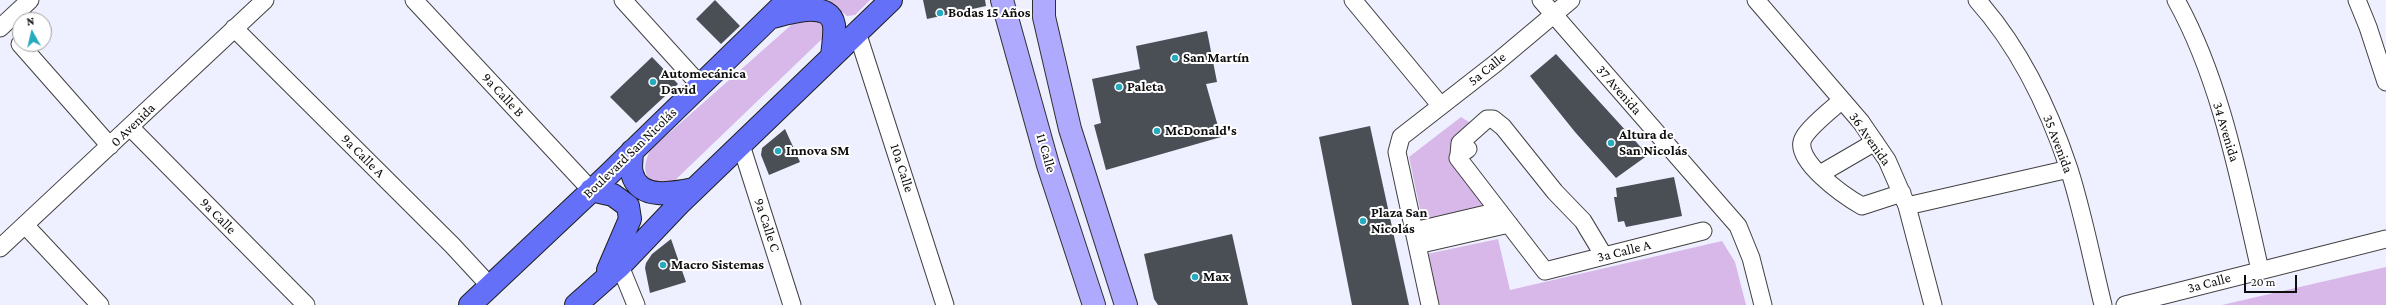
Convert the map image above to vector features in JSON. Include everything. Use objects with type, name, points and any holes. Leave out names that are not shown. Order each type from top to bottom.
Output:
[{"type":"main road","name":"Boulevard San Nicolás","points":[[470,305],[788,0]]},
{"type":"main road","points":[[576,305],[620,266],[694,189],[890,0]]},
{"type":"main road","name":"11 Calle","points":[[1002,0],[1048,165],[1094,305]]},
{"type":"main road","points":[[1044,0],[1044,17],[1070,129],[1126,305]]},
{"type":"main road","points":[[770,18],[810,7],[825,10],[831,17],[834,27],[832,56]]},
{"type":"main road","points":[[632,151],[632,174],[643,188],[656,193],[669,194],[694,189]]},
{"type":"main road","points":[[591,190],[621,199],[628,206],[630,219],[603,280]]},
{"type":"street","points":[[12,36],[1,24],[30,0]]},
{"type":"street","name":"0 Avenida","points":[[0,248],[131,128],[265,0]]},
{"type":"street","name":"9a Calle B","points":[[414,0],[591,190]]},
{"type":"street","points":[[622,0],[700,85]]},
{"type":"street","points":[[1354,0],[1442,106]]},
{"type":"street","name":"37 Avenida","points":[[1541,0],[1738,226],[1751,258],[1762,305]]},
{"type":"street","name":"5a Calle","points":[[1415,238],[1397,152],[1401,136],[1415,124],[1442,106],[1571,0]]},
{"type":"street","name":"36 Avenida","points":[[1756,0],[1842,100],[1887,160],[1904,199],[1933,305]]},
{"type":"street","name":"35 Avenida","points":[[1977,0],[1999,24],[2035,85],[2069,170],[2103,305]]},
{"type":"street","name":"34 Avenida","points":[[2176,0],[2194,31],[2232,148],[2260,270]]},
{"type":"street","points":[[2357,0],[2368,27],[2386,82]]},
{"type":"street","name":"9a Calle A","points":[[234,28],[452,245],[490,286]]},
{"type":"street","name":"10a Calle","points":[[857,32],[945,305]]},
{"type":"street","points":[[27,52],[110,146]]},
{"type":"street","points":[[1842,100],[1804,137],[1802,147],[1810,163],[1820,174],[1842,194],[1862,206],[2069,170]]},
{"type":"street","points":[[1415,238],[1509,224],[1458,158],[1463,152],[1460,142],[1487,119],[1493,120],[1503,127],[1555,192],[1582,221],[1604,256]]},
{"type":"street","name":"9a Calle","points":[[131,128],[306,305]]},
{"type":"street","points":[[1820,174],[1875,142]]},
{"type":"street","name":"9a Calle C","points":[[741,145],[792,305]]},
{"type":"street","points":[[1415,238],[1499,211]]},
{"type":"street","name":"3a Calle A","points":[[1509,224],[1545,271],[1703,231]]},
{"type":"street","points":[[25,225],[100,305]]},
{"type":"street","points":[[1415,238],[1430,305]]},
{"type":"street","name":"3a Calle","points":[[2125,305],[2386,239]]},
{"type":"street","points":[[620,266],[636,305]]},
{"type":"shaded area","points":[[828,0],[870,0],[855,15],[847,16]]},
{"type":"shaded area","points":[[798,19],[819,20],[824,31],[822,39],[669,186],[654,183],[649,179],[646,175],[645,169],[651,149]]},
{"type":"shaded area","points":[[1461,117],[1472,124],[1458,137],[1482,201],[1480,211],[1423,224],[1409,157]]},
{"type":"shaded area","points":[[1498,239],[1510,290],[1722,241],[1735,262],[1746,305],[1439,305],[1427,254]]},
{"type":"shaded area","points":[[2386,267],[2386,305],[2222,305]]},
{"type":"building","points":[[715,0],[740,26],[721,44],[696,19]]},
{"type":"building","name":"Bodas 15 Años","points":[[923,0],[985,0],[986,6],[927,19]]},
{"type":"building","points":[[1207,31],[1217,82],[1206,84],[1221,137],[1106,170],[1094,125],[1101,123],[1092,79],[1140,69],[1136,46]]},
{"type":"building","points":[[1556,54],[1648,155],[1616,178],[1575,132],[1530,76]]},
{"type":"building","points":[[652,57],[678,84],[636,123],[610,97]]},
{"type":"building","name":"Plaza San Nicolás","points":[[1370,126],[1409,305],[1352,305],[1319,137]]},
{"type":"building","name":"Innova SM","points":[[785,129],[800,162],[769,175],[761,155],[762,148]]},
{"type":"building","name":"Altura de San Nicolás","points":[[1674,177],[1682,216],[1626,227],[1624,221],[1618,222],[1614,197],[1617,197],[1616,188]]},
{"type":"building","name":"Max","points":[[1232,234],[1248,305],[1158,305],[1154,299],[1144,254]]},
{"type":"building","name":"Macro Sistemas","points":[[671,239],[686,282],[650,293],[645,268],[646,263],[652,254]]},
{"type":"place","name":"Bodas 15 Años","points":[[940,13]]},
{"type":"place","name":"San Martín","points":[[1175,58]]},
{"type":"place","name":"Automecánica David","points":[[653,82]]},
{"type":"place","name":"Paleta","points":[[1119,87]]},
{"type":"place","name":"McDonald's","points":[[1157,131]]},
{"type":"place","name":"Altura de San Nicolás","points":[[1611,143]]},
{"type":"place","name":"Innova SM","points":[[778,151]]},
{"type":"place","name":"Plaza San Nicolás","points":[[1363,221]]},
{"type":"place","name":"Macro Sistemas","points":[[663,265]]},
{"type":"place","name":"Max","points":[[1195,277]]}]
